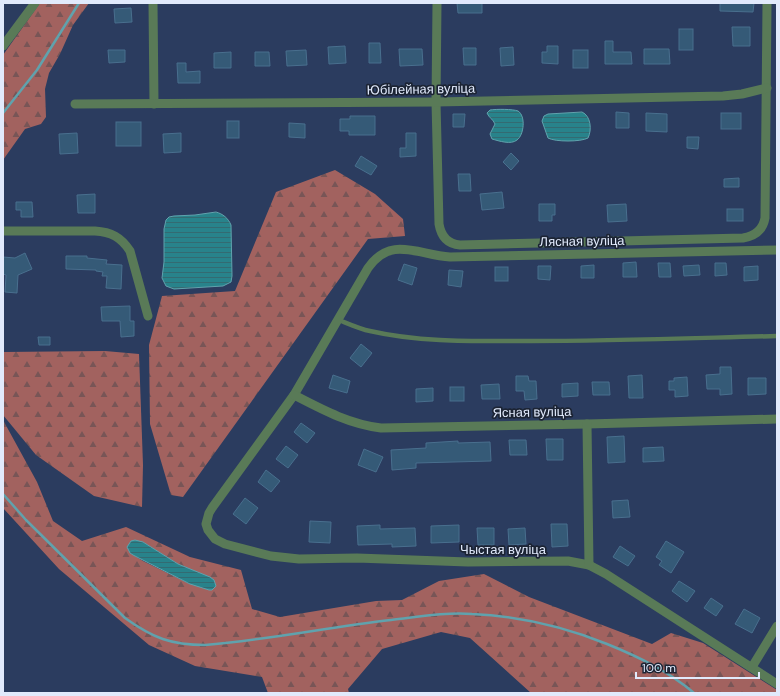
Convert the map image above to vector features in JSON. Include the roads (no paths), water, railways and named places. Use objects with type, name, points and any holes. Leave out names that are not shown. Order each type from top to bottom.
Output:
[{"type":"street","points":[[3,46],[35,3]]},
{"type":"street","points":[[154,3],[154,104]]},
{"type":"street","points":[[436,102],[437,3]]},
{"type":"street","points":[[767,3],[767,88]]},
{"type":"street","name":"Юбілейная вуліца","points":[[75,104],[436,102],[724,96],[742,94],[767,88]]},
{"type":"street","name":"Лясная вуліца","points":[[436,102],[439,224],[441,233],[451,244],[743,238],[756,234],[762,227],[765,218],[767,88]]},
{"type":"street","points":[[3,230],[105,232],[113,234],[126,245],[132,258],[148,316]]},
{"type":"street","name":"Лясная вуліца","points":[[339,320],[372,262],[389,250],[404,249],[450,257],[777,250]]},
{"type":"street","points":[[294,395],[339,320]]},
{"type":"street","name":"Ясная вуліца","points":[[294,395],[343,419],[363,425],[381,428],[777,419]]},
{"type":"street","name":"Чыстая вуліца","points":[[294,395],[208,513],[206,524],[211,535],[220,541],[278,557],[468,562],[562,561],[588,565],[606,574],[777,684]]},
{"type":"street","points":[[587,424],[588,565]]},
{"type":"street","points":[[752,667],[777,626]]},
{"type":"lane","points":[[339,320],[369,331],[389,335],[451,340],[584,341],[777,336]]},
{"type":"waterway","points":[[3,113],[37,70],[79,3]]},
{"type":"waterway","points":[[3,494],[26,520],[125,618],[145,631],[172,642],[205,645],[252,640],[432,615],[489,615],[541,623],[591,638],[642,659],[674,678],[694,693]]}]
